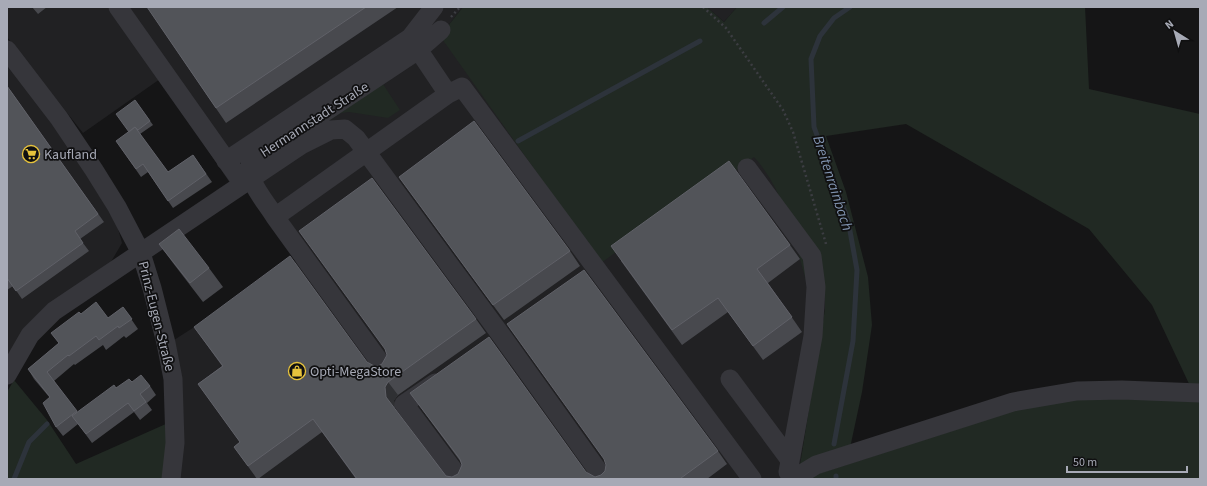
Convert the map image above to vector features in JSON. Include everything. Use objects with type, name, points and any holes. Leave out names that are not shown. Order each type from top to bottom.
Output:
[{"type":"street","points":[[118,7],[226,161],[247,181],[275,217],[385,369]]},
{"type":"street","points":[[226,161],[414,44],[434,7]]},
{"type":"street","name":"Hermannstadt Straße","points":[[247,181],[251,161],[414,44],[440,30]]},
{"type":"street","points":[[414,44],[448,94]]},
{"type":"street","name":"Prinz-Eugen-Straße","points":[[7,50],[59,118],[94,170],[117,207],[141,254],[165,336],[173,379],[175,443],[171,479]]},
{"type":"street","points":[[275,217],[448,94],[462,87],[589,273],[752,479]]},
{"type":"street","points":[[7,375],[30,335],[54,311],[302,145],[331,130],[345,129],[356,138],[501,335],[604,479]]},
{"type":"street","points":[[747,168],[812,256],[816,288],[813,336],[788,472],[793,479],[818,464],[846,454],[1013,402],[1077,391],[1122,390],[1200,393]]},
{"type":"street","points":[[450,372],[404,404],[460,479]]},
{"type":"street","points":[[730,379],[790,460]]},
{"type":"path","points":[[703,7],[726,28],[783,110]]},
{"type":"shaded area","points":[[7,7],[463,7],[440,36],[779,133],[825,272],[825,309],[800,465],[781,479],[178,479],[174,340],[296,262],[248,188],[234,189],[160,79],[83,133],[7,37]]},
{"type":"shaded area","points":[[463,7],[707,7],[724,22],[737,7],[1085,7],[1089,89],[1200,114],[1200,388],[1191,388],[1152,305],[1089,229],[906,124],[826,136],[846,192],[868,277],[872,325],[862,392],[850,448],[800,465],[825,309],[825,282],[806,281],[787,216],[774,185],[765,170],[754,157],[720,182],[669,214],[601,263],[440,36]]},
{"type":"shaded area","points":[[707,7],[737,7],[724,22]]},
{"type":"shaded area","points":[[7,58],[55,122],[117,225],[122,243],[108,267],[7,359]]},
{"type":"shaded area","points":[[381,81],[400,110],[388,118],[349,112],[341,113],[305,137]]},
{"type":"shaded area","points":[[14,380],[47,420],[76,464],[168,423],[163,479],[7,479],[7,392]]},
{"type":"shaded area","points":[[1200,398],[1200,479],[802,479],[1051,399]]},
{"type":"building","points":[[147,7],[366,7],[216,108]]},
{"type":"building","name":"Kaufland","points":[[7,86],[98,214],[75,231],[83,243],[16,291],[7,278]]},
{"type":"building","points":[[135,100],[150,121],[138,130],[135,127],[129,132],[116,114]]},
{"type":"building","points":[[474,121],[570,251],[493,305],[399,177]]},
{"type":"building","points":[[135,127],[168,172],[193,155],[206,174],[168,201],[143,164],[136,169],[116,141]]},
{"type":"building","points":[[729,161],[790,245],[757,269],[792,317],[753,346],[718,298],[672,330],[611,246]]},
{"type":"building","points":[[372,178],[476,319],[388,382],[385,387],[386,397],[446,476],[452,477],[458,474],[462,465],[460,459],[410,393],[489,337],[586,472],[595,477],[601,475],[605,471],[606,465],[604,459],[507,324],[584,270],[718,451],[681,479],[357,479],[313,419],[248,466],[234,447],[240,442],[198,384],[223,366],[194,327],[290,256],[367,362],[376,367],[382,364],[387,355],[385,349],[299,231]]},
{"type":"building","points":[[179,229],[209,268],[190,283],[159,244]]},
{"type":"building","points":[[96,302],[108,318],[123,307],[132,319],[119,328],[118,326],[99,340],[96,336],[69,356],[68,355],[47,372],[77,411],[56,427],[43,403],[50,397],[28,369],[59,343],[51,333],[79,312],[81,314]]},
{"type":"building","points":[[141,375],[150,386],[140,394],[146,402],[134,411],[128,403],[86,434],[72,416],[114,385],[116,388],[129,379],[132,382]]},
{"type":"waterway","name":"Breitenrainbach","points":[[764,23],[783,7]]},
{"type":"waterway","name":"Breitenrainbach","points":[[834,444],[853,341],[857,270],[848,220],[814,127],[811,59],[820,36],[834,18],[850,7]]},
{"type":"waterway","name":"Breitenrainbach","points":[[518,141],[700,41]]},
{"type":"waterway","name":"Breitenrainbach","points":[[14,479],[29,442],[47,424]]},
{"type":"place","name":"Kaufland","points":[[31,154]]},
{"type":"place","name":"Opti-MegaStore","points":[[297,371]]}]
